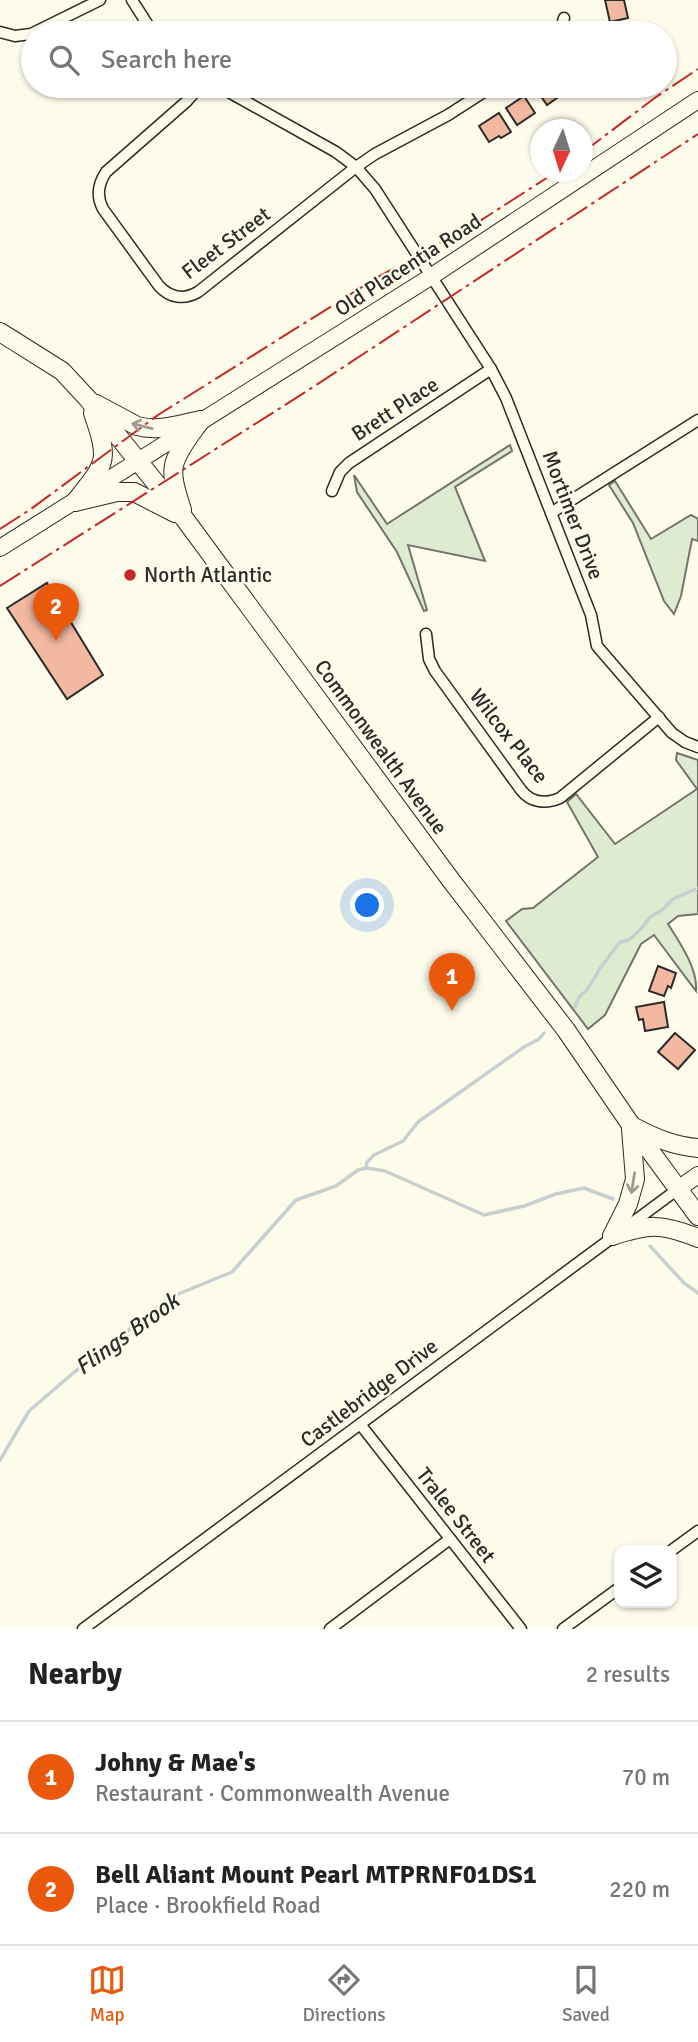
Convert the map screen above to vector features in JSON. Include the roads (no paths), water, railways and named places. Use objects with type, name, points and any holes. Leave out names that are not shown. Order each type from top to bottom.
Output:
[{"type":"main road","name":"Old Placentia Road","points":[[0,548],[432,276],[698,100]]},
{"type":"main road","name":"Commonwealth Avenue","points":[[0,332],[62,371],[88,399],[184,518],[450,879],[566,1030],[698,1216]]},
{"type":"main road","points":[[88,399],[144,428],[161,428],[201,420]]},
{"type":"main road","points":[[75,502],[99,471],[102,462],[103,444],[88,399]]},
{"type":"main road","points":[[184,518],[175,485],[174,465],[201,420]]},
{"type":"main road","points":[[75,502],[117,492],[134,492],[184,518]]},
{"type":"main road","points":[[612,1236],[628,1204],[635,1179],[631,1125],[667,1142],[698,1148]]},
{"type":"main road","points":[[678,1189],[698,1175]]},
{"type":"main road","points":[[612,1236],[649,1226],[677,1230],[698,1238]]},
{"type":"street","points":[[57,21],[100,0]]},
{"type":"street","points":[[132,0],[145,21]]},
{"type":"street","points":[[0,32],[21,35]]},
{"type":"street","name":"Fleet Street","points":[[190,98],[106,172],[99,184],[99,200],[103,209],[159,286],[167,293],[183,297],[198,292],[356,167]]},
{"type":"street","name":"Mortimer Drive","points":[[240,98],[327,146],[356,167],[375,189],[491,369],[506,398],[591,615],[597,646],[678,738],[698,747]]},
{"type":"street","points":[[356,167],[474,98]]},
{"type":"street","name":"Brett Place","points":[[332,491],[340,471],[349,463],[491,369]]},
{"type":"street","points":[[551,513],[698,421]]},
{"type":"street","name":"Wilcox Place","points":[[426,634],[429,659],[435,671],[531,799],[549,802],[560,798],[659,717]]},
{"type":"street","name":"Castlebridge Drive","points":[[83,1629],[678,1189]]},
{"type":"street","name":"Tralee Street","points":[[360,1424],[521,1629]]},
{"type":"street","points":[[677,1546],[698,1531]]},
{"type":"street","points":[[330,1629],[450,1539]]},
{"type":"street","points":[[563,1629],[614,1592]]},
{"type":"waterway","points":[[575,1007],[579,997],[587,990],[620,942],[629,940],[649,918],[673,899],[698,888]]},
{"type":"waterway","points":[[366,1168],[367,1162],[374,1155],[403,1141],[418,1122],[544,1033]]},
{"type":"waterway","name":"Flings Brook","points":[[0,1460],[29,1411],[72,1374],[171,1297],[232,1272],[296,1200],[336,1186],[358,1170],[366,1168],[385,1171],[484,1215],[584,1188],[613,1199]]},
{"type":"waterway","points":[[650,1246],[684,1283],[698,1293]]},
{"type":"place","name":"North Atlantic","points":[[130,575]]},
{"type":"place","name":"Bell Aliant Mount Pearl MTPRNF01DS1","points":[[56,641]]},
{"type":"place","name":"Johny & Mae's","points":[[452,1011]]}]
